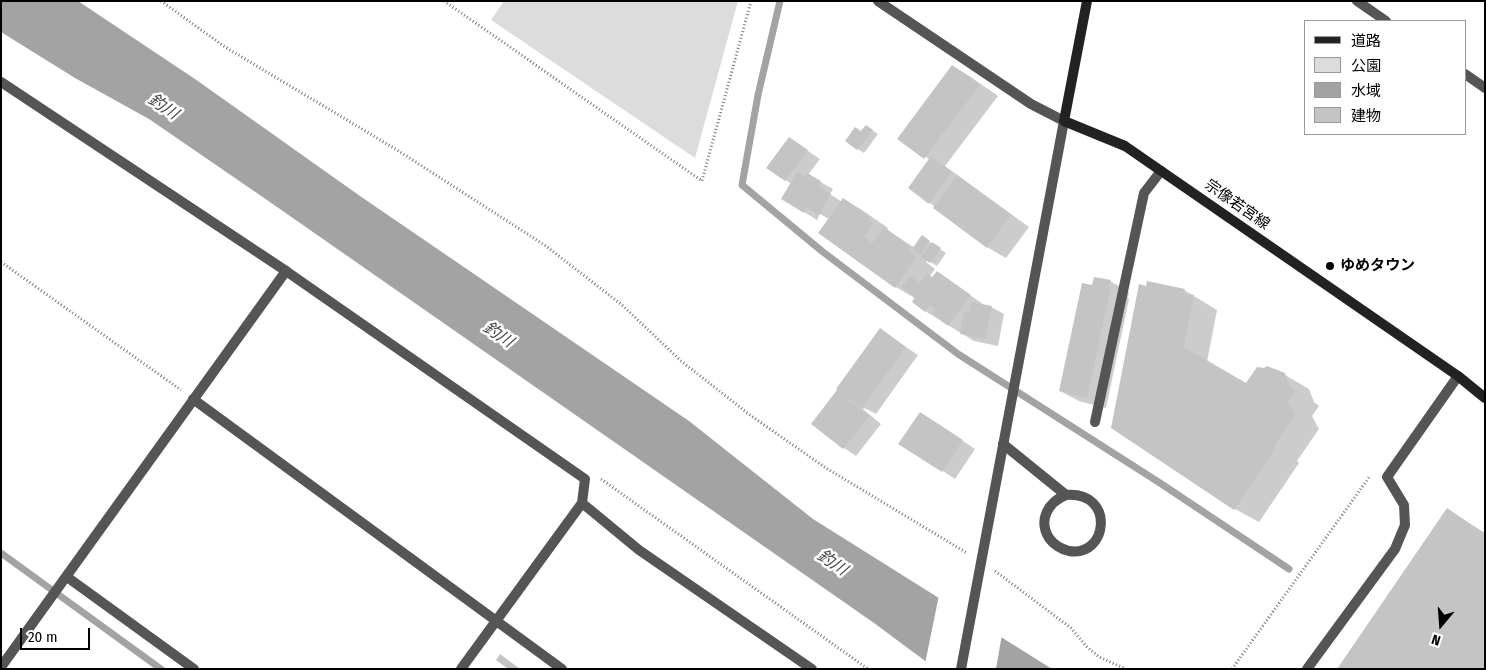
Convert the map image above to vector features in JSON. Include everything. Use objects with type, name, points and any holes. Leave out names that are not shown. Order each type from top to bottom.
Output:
[{"type":"main road","points":[[1064,121],[1087,1]]},
{"type":"main road","name":"宗像若宮線","points":[[1064,121],[1125,146],[1458,376],[1485,398]]},
{"type":"street","points":[[878,1],[1031,104],[1064,121],[961,669]]},
{"type":"street","points":[[1357,1],[1385,20]]},
{"type":"street","points":[[1466,75],[1485,88]]},
{"type":"street","points":[[1,82],[286,271],[585,479],[582,503],[461,669]]},
{"type":"street","points":[[1095,422],[1144,193],[1161,171]]},
{"type":"street","points":[[1,667],[286,271]]},
{"type":"street","points":[[1307,669],[1395,549],[1406,525],[1404,505],[1387,477],[1458,376]]},
{"type":"street","points":[[193,399],[562,669]]},
{"type":"street","points":[[1003,444],[1066,495],[1076,494],[1086,497],[1094,503],[1102,521],[1101,531],[1096,540],[1080,550],[1070,551],[1060,548],[1052,542],[1044,524],[1045,515],[1050,506],[1057,499],[1066,495]]},
{"type":"street","points":[[582,503],[639,550],[812,669]]},
{"type":"street","points":[[67,577],[194,669]]},
{"type":"path","points":[[161,1],[225,47],[397,150],[546,246],[622,305],[681,361],[750,414],[826,468],[982,562],[1071,628],[1086,646],[1099,657],[1126,669]]},
{"type":"path","points":[[444,1],[702,181],[752,1]]},
{"type":"path","points":[[1,262],[193,399]]},
{"type":"path","points":[[1232,669],[1371,474]]},
{"type":"path","points":[[585,479],[597,476],[868,669]]},
{"type":"green space","points":[[504,1],[738,1],[695,158],[491,20]]},
{"type":"water","name":"釣川","points":[[1,1],[78,1],[195,79],[360,196],[689,421],[813,519],[1052,669],[936,669],[874,623],[149,119],[75,78],[1,32]]},
{"type":"pier","points":[[939,595],[1002,634],[996,669],[931,669],[925,664]]},
{"type":"building","points":[[952,65],[980,85],[924,159],[897,139]]},
{"type":"building","points":[[866,125],[873,130],[857,150],[845,141],[855,127],[861,131]]},
{"type":"building","points":[[789,137],[808,150],[785,181],[766,168]]},
{"type":"building","points":[[931,156],[952,172],[929,204],[908,188]]},
{"type":"building","points":[[797,172],[805,176],[807,173],[821,181],[818,186],[831,194],[819,215],[807,208],[804,213],[781,199]]},
{"type":"building","points":[[957,175],[1011,215],[987,248],[933,208]]},
{"type":"building","points":[[843,198],[870,217],[868,220],[873,223],[864,236],[872,243],[884,227],[910,246],[908,250],[917,257],[895,288],[818,233]]},
{"type":"building","points":[[922,235],[930,241],[920,255],[912,249]]},
{"type":"building","points":[[932,242],[941,248],[930,263],[921,257]]},
{"type":"building","points":[[937,271],[971,295],[948,326],[932,314],[935,309],[930,305],[925,312],[912,302],[915,297],[901,287],[910,276],[920,283],[927,273],[932,277]]},
{"type":"building","points":[[1094,277],[1111,280],[1109,287],[1111,287],[1087,398],[1059,391],[1082,283],[1092,285]]},
{"type":"building","points":[[1147,281],[1185,289],[1184,293],[1194,295],[1184,347],[1246,383],[1257,367],[1264,368],[1267,366],[1285,373],[1290,387],[1296,391],[1288,402],[1295,415],[1274,447],[1276,448],[1234,510],[1111,428],[1139,284],[1146,286]]},
{"type":"building","points":[[971,302],[992,306],[985,339],[960,334],[964,311],[969,312]]},
{"type":"building","points":[[880,328],[906,347],[862,408],[839,392],[869,416],[843,449],[811,424]]},
{"type":"building","points":[[920,412],[963,440],[942,472],[898,444]]},
{"type":"building","points":[[1447,508],[1485,534],[1485,669],[1337,669]]},
{"type":"building","points":[[500,654],[520,669],[508,669],[496,660]]},
{"type":"waterway","points":[[780,1],[758,95],[742,185],[823,252],[958,354],[1160,483],[1289,569]]},
{"type":"waterway","points":[[1,553],[161,669]]},
{"type":"place","name":"ゆめタウン","points":[[1330,266]]}]
